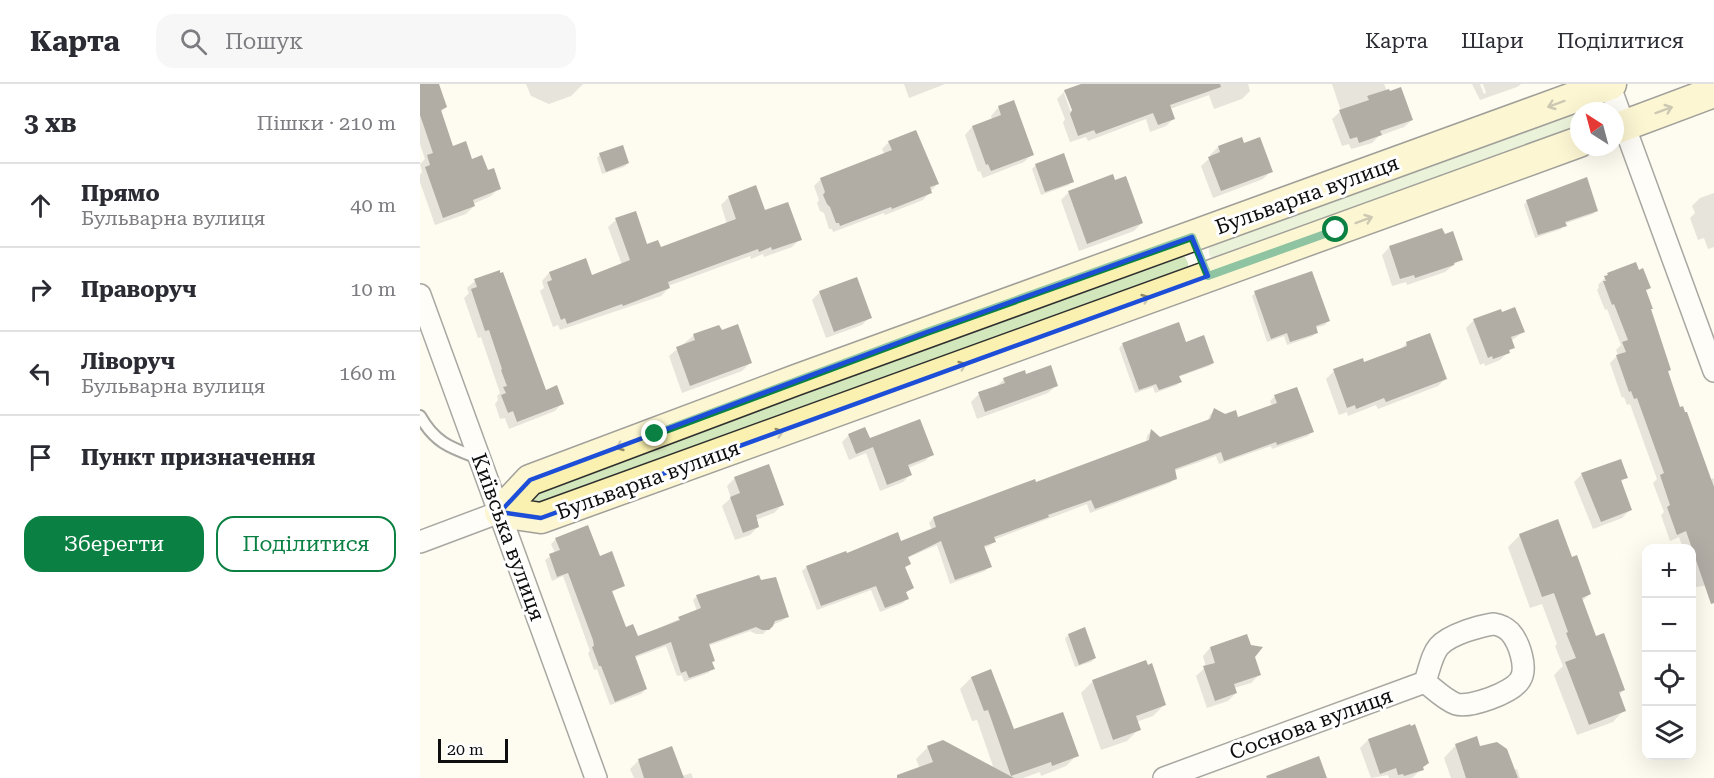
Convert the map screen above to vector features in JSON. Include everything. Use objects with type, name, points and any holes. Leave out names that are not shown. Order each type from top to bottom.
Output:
[{"type":"street","points":[[1610,84],[1614,102]]},
{"type":"street","name":"Бульварна вулиця","points":[[500,512],[530,480],[818,372],[1610,84]]},
{"type":"street","points":[[1624,126],[1714,92]]},
{"type":"street","points":[[1624,137],[1714,371]]},
{"type":"street","name":"Бульварна вулиця","points":[[500,512],[541,518],[1570,145]]},
{"type":"street","points":[[1192,237],[1208,276]]},
{"type":"street","name":"Київська вулиця","points":[[420,295],[596,778]]},
{"type":"street","points":[[420,542],[500,512]]},
{"type":"street","points":[[1484,625],[1501,626],[1514,637],[1523,670],[1521,679],[1507,691],[1475,703],[1457,704],[1425,682],[1435,652],[1448,638],[1484,625]]},
{"type":"street","name":"Соснова вулиця","points":[[1164,778],[1425,682]]},
{"type":"lane","points":[[420,416],[425,426],[445,445],[479,459]]},
{"type":"highlighted area","points":[[1192,237],[1208,276],[798,426],[541,518],[500,512],[530,480],[927,332]]},
{"type":"green space","points":[[1570,113],[1570,133],[1213,260],[1209,254],[1209,247],[1215,241]]},
{"type":"green space","points":[[1178,255],[1185,257],[1188,269],[537,505],[532,499],[536,487]]},
{"type":"building","points":[[420,84],[439,84],[447,107],[441,110],[453,146],[466,141],[472,159],[482,155],[488,170],[494,168],[501,189],[473,200],[475,206],[443,218],[425,167],[430,165],[427,155],[433,153],[420,115]]},
{"type":"building","points":[[1081,84],[1220,84],[1221,87],[1170,105],[1175,119],[1158,125],[1153,113],[1096,134],[1094,130],[1078,136],[1070,114],[1072,110],[1064,90]]},
{"type":"building","points":[[1401,87],[1413,120],[1380,131],[1382,135],[1359,143],[1357,137],[1350,139],[1339,110],[1369,100],[1367,96]]},
{"type":"building","points":[[1014,100],[1034,155],[991,171],[988,164],[986,165],[972,126],[1001,115],[998,106]]},
{"type":"building","points":[[916,130],[939,184],[930,187],[932,193],[840,226],[836,223],[823,195],[825,192],[820,178],[892,150],[888,141]]},
{"type":"building","points":[[1242,137],[1244,143],[1260,137],[1273,172],[1221,191],[1208,157],[1220,152],[1218,146]]},
{"type":"building","points":[[623,145],[629,163],[606,172],[599,153]]},
{"type":"building","points":[[1064,153],[1074,182],[1045,192],[1035,164]]},
{"type":"building","points":[[1113,174],[1115,180],[1126,176],[1143,223],[1087,244],[1068,191]]},
{"type":"building","points":[[1587,177],[1598,211],[1565,222],[1567,226],[1538,235],[1526,200]]},
{"type":"building","points":[[756,185],[765,210],[788,202],[802,240],[772,250],[771,247],[759,252],[758,249],[668,282],[670,288],[623,306],[622,304],[567,324],[565,318],[561,320],[547,282],[552,280],[549,272],[586,258],[592,275],[630,260],[615,218],[636,211],[647,244],[658,240],[661,247],[736,219],[728,196]]},
{"type":"building","points":[[1442,228],[1445,234],[1453,231],[1463,260],[1415,278],[1414,275],[1400,279],[1389,246]]},
{"type":"building","points":[[1636,262],[1639,270],[1643,268],[1651,288],[1646,290],[1653,309],[1651,309],[1671,370],[1668,371],[1680,407],[1683,406],[1687,412],[1714,487],[1714,603],[1711,604],[1696,560],[1696,544],[1690,544],[1686,531],[1677,535],[1667,507],[1670,505],[1660,475],[1664,473],[1637,398],[1634,399],[1631,391],[1629,392],[1616,355],[1626,352],[1622,342],[1628,340],[1603,281],[1606,281],[1604,276],[1608,275],[1607,273]]},
{"type":"building","points":[[500,270],[500,273],[503,272],[546,390],[557,385],[564,404],[517,422],[513,411],[508,413],[501,395],[506,393],[503,387],[507,386],[489,330],[485,331],[471,289],[477,287],[474,279]]},
{"type":"building","points":[[1312,271],[1330,321],[1316,326],[1318,333],[1290,342],[1287,333],[1271,339],[1254,291]]},
{"type":"building","points":[[857,277],[872,318],[834,332],[819,291]]},
{"type":"building","points":[[1515,307],[1525,332],[1511,337],[1515,348],[1509,350],[1510,353],[1493,359],[1492,356],[1488,358],[1473,319],[1501,309],[1502,312]]},
{"type":"building","points":[[1179,322],[1186,342],[1204,335],[1214,363],[1179,376],[1182,382],[1159,390],[1156,384],[1139,390],[1122,343]]},
{"type":"building","points":[[738,324],[752,363],[690,386],[676,347],[695,340],[693,334],[719,325],[722,330]]},
{"type":"building","points":[[1430,333],[1447,379],[1386,402],[1384,398],[1356,409],[1355,405],[1347,408],[1333,369],[1363,358],[1364,362],[1407,346],[1406,342]]},
{"type":"building","points":[[1051,365],[1058,386],[985,412],[978,392],[1005,383],[1003,378],[1025,370],[1026,374]]},
{"type":"building","points":[[1297,387],[1314,432],[1277,445],[1276,442],[1224,461],[1221,452],[1175,469],[1177,479],[1095,509],[1091,500],[994,537],[996,542],[984,546],[992,567],[955,580],[941,541],[908,557],[911,564],[905,567],[914,588],[906,592],[909,599],[885,608],[876,586],[821,606],[806,566],[846,551],[847,553],[898,532],[901,541],[936,527],[933,517],[1149,440],[1151,429],[1160,437],[1210,419],[1214,408],[1225,414],[1236,410],[1238,417],[1277,403],[1274,395]]},
{"type":"building","points":[[920,419],[934,455],[908,465],[912,475],[887,485],[873,447],[856,454],[848,434],[865,427],[870,438]]},
{"type":"building","points":[[1621,459],[1628,478],[1621,480],[1632,510],[1601,522],[1581,473]]},
{"type":"building","points":[[769,464],[784,505],[756,515],[759,527],[743,533],[730,497],[740,493],[734,477]]},
{"type":"building","points":[[1558,519],[1572,557],[1577,555],[1591,594],[1582,598],[1596,636],[1604,633],[1625,690],[1619,692],[1626,711],[1589,725],[1565,662],[1576,658],[1554,593],[1542,597],[1519,534]]},
{"type":"building","points":[[588,525],[600,556],[612,551],[625,586],[612,591],[626,627],[633,624],[638,636],[680,620],[678,617],[701,608],[696,595],[759,575],[761,580],[776,577],[789,617],[775,621],[769,630],[756,627],[709,644],[715,661],[712,662],[715,669],[689,678],[686,671],[681,673],[671,642],[635,656],[647,689],[615,702],[592,647],[594,646],[593,640],[568,573],[557,577],[549,554],[560,550],[555,538]]},
{"type":"building","points":[[1085,627],[1096,658],[1079,665],[1068,634]]},
{"type":"building","points":[[1247,634],[1251,645],[1263,647],[1255,657],[1261,675],[1234,684],[1237,693],[1215,701],[1203,666],[1215,663],[1210,647]]},
{"type":"building","points":[[1146,660],[1148,665],[1152,663],[1166,705],[1136,716],[1141,730],[1113,740],[1092,680]]},
{"type":"building","points":[[991,669],[1014,729],[1063,712],[1079,756],[1052,766],[1051,762],[1011,776],[988,710],[984,711],[971,677]]},
{"type":"building","points":[[1410,724],[1411,726],[1415,724],[1429,763],[1423,767],[1424,770],[1404,776],[1403,774],[1398,775],[1396,768],[1380,774],[1368,739]]},
{"type":"building","points":[[1477,736],[1480,746],[1497,742],[1507,749],[1518,778],[1466,778],[1455,744]]},
{"type":"building","points":[[943,740],[1014,778],[897,778],[897,775],[933,762],[927,746]]},
{"type":"building","points":[[672,746],[684,778],[644,778],[638,759]]},
{"type":"building","points":[[1319,756],[1327,778],[1267,778],[1266,776]]},
{"type":"route","points":[[655,434],[796,380],[1192,237],[1208,276],[1336,230]]}]
